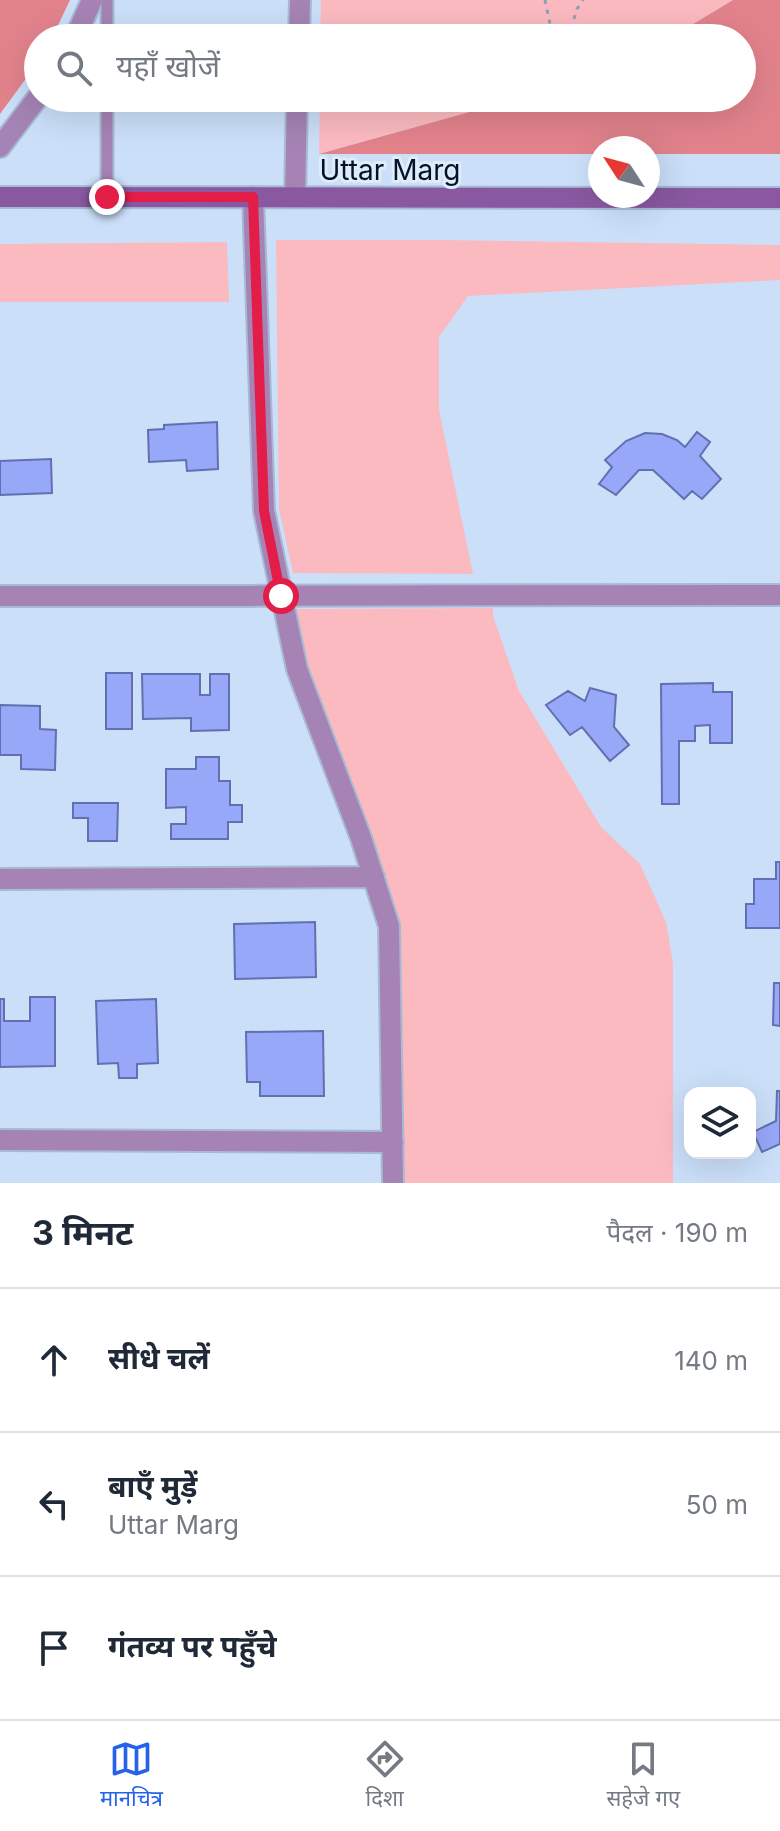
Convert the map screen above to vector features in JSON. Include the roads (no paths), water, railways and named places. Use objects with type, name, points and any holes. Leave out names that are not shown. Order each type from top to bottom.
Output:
[{"type":"main road","name":"Uttar Marg","points":[[0,197],[780,198]]},
{"type":"street","points":[[81,24],[92,0]]},
{"type":"street","points":[[299,24],[300,0]]},
{"type":"street","points":[[0,147],[27,112]]},
{"type":"street","points":[[295,197],[297,112]]},
{"type":"street","points":[[253,197],[264,511],[297,669],[361,838],[389,926],[393,1183]]},
{"type":"street","points":[[0,596],[780,595]]},
{"type":"street","points":[[0,879],[374,877]]},
{"type":"street","points":[[0,1140],[393,1142]]},
{"type":"lane","points":[[107,0],[107,24]]},
{"type":"lane","points":[[107,112],[107,197]]}]
